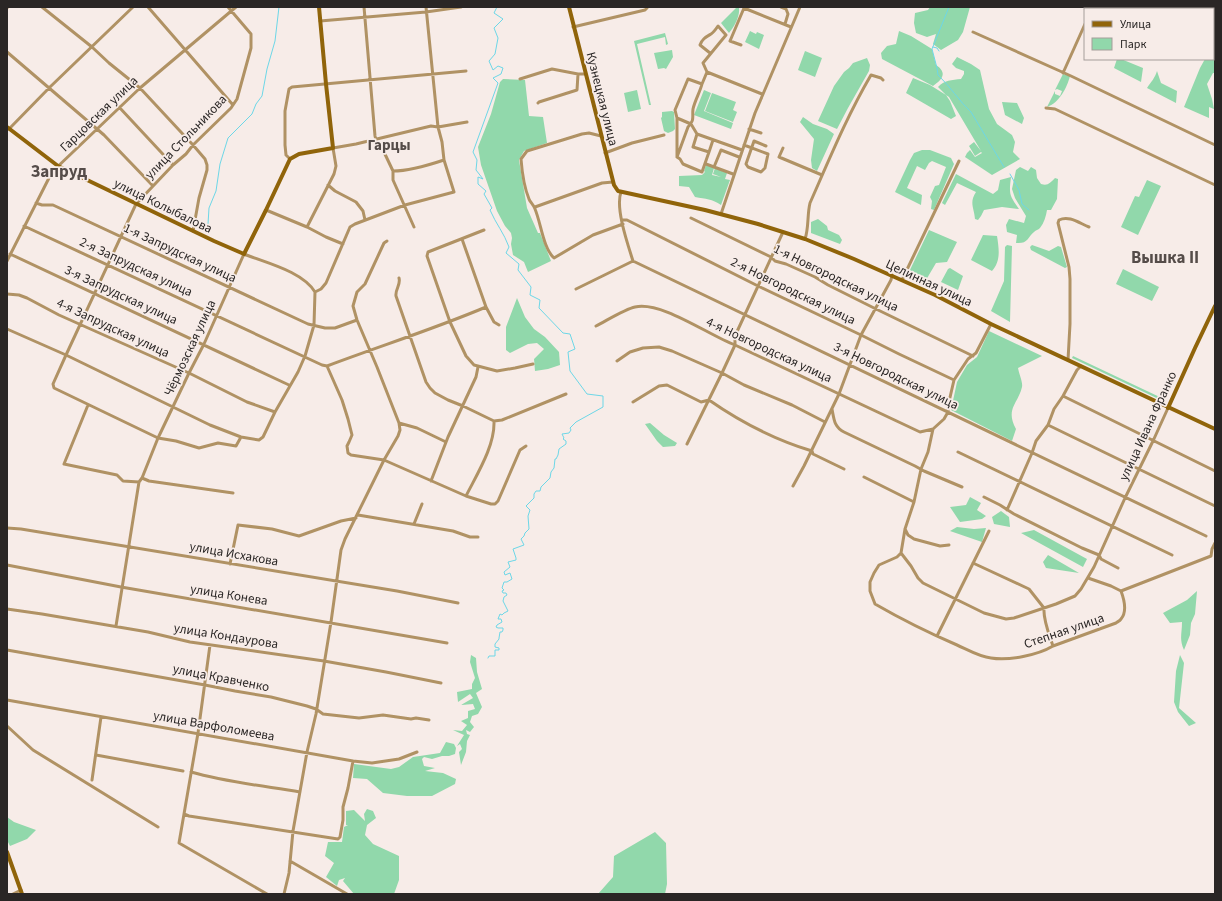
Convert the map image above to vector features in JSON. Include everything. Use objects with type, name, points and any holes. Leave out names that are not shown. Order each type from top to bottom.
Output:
[{"type":"main road","points":[[290,159],[298,154],[333,148],[319,7]]},
{"type":"main road","name":"Кузнецкая улица","points":[[568,7],[615,189],[621,192]]},
{"type":"main road","name":"улица Колыбалова","points":[[8,128],[58,166],[214,242],[244,254]]},
{"type":"main road","name":"Чёрмозская улица","points":[[244,254],[290,159]]},
{"type":"main road","name":"Целинная улица","points":[[621,192],[721,214],[805,239],[892,275],[991,324],[1215,429]]},
{"type":"main road","name":"улица Ивана Франко","points":[[1168,408],[1215,306]]},
{"type":"main road","points":[[7,852],[21,892]]},
{"type":"street","points":[[42,7],[140,88],[205,159],[207,170],[199,198],[193,231]]},
{"type":"street","points":[[8,128],[133,7]]},
{"type":"street","points":[[148,7],[233,105]]},
{"type":"street","name":"улица Стольникова","points":[[88,405],[54,388],[53,383],[136,204],[231,108],[237,99],[244,79],[251,48],[251,34],[228,7]]},
{"type":"street","name":"Гарцовская улица","points":[[7,261],[52,172],[140,88],[236,7]]},
{"type":"street","points":[[364,7],[376,140],[383,150],[393,171],[393,180],[414,227]]},
{"type":"street","points":[[7,329],[174,406],[210,425],[241,437],[258,440],[263,437],[305,356],[314,325],[315,292],[321,289],[326,283],[350,227],[405,205],[454,192],[444,160],[442,142],[438,127],[426,7]]},
{"type":"street","points":[[320,21],[426,12],[461,7]]},
{"type":"street","points":[[741,46],[730,41],[744,7],[792,27]]},
{"type":"street","points":[[781,7],[786,9],[788,14],[785,24]]},
{"type":"street","points":[[721,214],[733,174],[762,94],[800,7]]},
{"type":"street","points":[[573,27],[645,10],[646,8]]},
{"type":"street","points":[[710,53],[700,45],[700,43],[718,26],[726,35],[703,63],[707,72],[762,94]]},
{"type":"street","points":[[1063,73],[1084,26]]},
{"type":"street","points":[[973,32],[1215,145]]},
{"type":"street","points":[[7,52],[98,129],[153,186]]},
{"type":"street","points":[[520,79],[552,69],[585,74]]},
{"type":"street","points":[[290,159],[286,155],[284,111],[289,89],[292,87],[370,79],[466,72]]},
{"type":"street","points":[[677,157],[684,135],[694,117],[693,109],[707,72]]},
{"type":"street","points":[[538,103],[577,90],[578,74]]},
{"type":"street","points":[[805,239],[807,234],[810,203],[859,96],[871,75],[883,80]]},
{"type":"street","points":[[702,84],[688,79],[675,110],[677,157],[680,159],[682,164],[702,172],[713,140]]},
{"type":"street","points":[[119,107],[173,165]]},
{"type":"street","points":[[1046,108],[1055,109],[1215,185]]},
{"type":"street","points":[[676,118],[690,124],[697,134],[742,150]]},
{"type":"street","points":[[307,227],[336,166],[333,148],[376,140],[431,126],[438,127],[467,122]]},
{"type":"street","points":[[749,129],[761,133]]},
{"type":"street","points":[[601,136],[589,133],[582,134],[527,151],[521,159],[529,199],[535,207],[546,243],[551,255],[554,258],[594,235],[622,222]]},
{"type":"street","points":[[697,134],[693,147],[709,152]]},
{"type":"street","points":[[605,153],[632,143],[664,135]]},
{"type":"street","points":[[744,145],[751,148],[768,154],[765,168],[761,172],[746,166],[746,162],[751,148],[754,142],[766,146]]},
{"type":"street","points":[[783,148],[779,157],[822,175]]},
{"type":"street","points":[[714,167],[721,150],[739,157]]},
{"type":"street","points":[[393,171],[419,167],[444,160]]},
{"type":"street","points":[[902,280],[959,161]]},
{"type":"street","points":[[706,164],[733,174]]},
{"type":"street","points":[[535,207],[602,183],[613,182]]},
{"type":"street","points":[[328,185],[335,191],[356,202],[363,211],[365,220]]},
{"type":"street","points":[[576,289],[633,262],[622,222],[618,200],[621,192]]},
{"type":"street","name":"1-я Запрудская улица","points":[[36,203],[53,205],[308,324],[326,328],[335,328],[357,320]]},
{"type":"street","points":[[266,210],[343,244]]},
{"type":"street","name":"1-я Новгородская улица","points":[[691,218],[771,257],[775,261],[786,264],[815,277],[828,285],[973,356]]},
{"type":"street","points":[[1068,360],[1070,330],[1070,279],[1069,267],[1058,223],[1059,220],[1070,218],[1089,227]]},
{"type":"street","name":"2-я Новгородская улица","points":[[622,222],[627,220],[758,286],[954,380]]},
{"type":"street","name":"2-я Запрудская улица","points":[[24,226],[327,366]]},
{"type":"street","points":[[484,230],[428,252],[427,256],[450,322],[466,356],[474,365],[497,371],[533,364]]},
{"type":"street","points":[[687,444],[735,345],[735,336],[744,314],[783,232]]},
{"type":"street","points":[[462,239],[486,307],[494,322],[499,324]]},
{"type":"street","points":[[284,894],[342,550],[345,539],[400,430],[399,422],[357,320],[353,306],[357,292],[365,284],[384,243],[387,241]]},
{"type":"street","name":"3-я Запрудская улица","points":[[10,254],[289,385]]},
{"type":"street","name":"Чёрмозская улица","points":[[116,626],[121,587],[139,482],[188,373],[204,344],[244,254]]},
{"type":"street","name":"улица Колыбалова","points":[[244,254],[278,266],[294,275],[311,287],[315,292]]},
{"type":"street","name":"3-я Новгородская улица","points":[[633,262],[1206,536]]},
{"type":"street","points":[[793,486],[832,409],[861,335],[891,280],[892,275]]},
{"type":"street","points":[[399,278],[400,281],[396,290],[396,296],[426,382],[435,393],[494,421],[502,420],[566,394]]},
{"type":"street","name":"4-я Запрудская улица","points":[[7,294],[19,295],[27,298],[247,402],[275,412]]},
{"type":"street","name":"4-я Новгородская улица","points":[[596,326],[633,307],[642,305],[664,310],[688,321],[722,340],[920,432],[933,428]]},
{"type":"street","points":[[486,307],[450,322],[327,366],[342,400],[352,435],[347,446],[348,453],[351,455],[384,460],[466,496],[495,504],[498,501],[520,450],[526,446]]},
{"type":"street","points":[[902,553],[905,529],[914,502],[921,469],[928,452],[933,428],[944,419],[948,412],[954,380],[963,365],[976,353],[991,324]]},
{"type":"street","points":[[616,361],[630,352],[643,348],[659,347],[672,351],[722,373],[744,385],[792,405],[825,422]]},
{"type":"street","points":[[1006,510],[1020,481],[1036,441],[1048,425],[1054,409],[1081,366]]},
{"type":"street","points":[[431,481],[446,442],[476,377],[478,367]]},
{"type":"street","points":[[633,402],[659,386],[667,385],[701,402],[709,400],[738,419],[797,446],[812,451],[814,454],[844,469]]},
{"type":"street","points":[[1063,396],[1215,471]]},
{"type":"street","points":[[139,482],[123,481],[117,475],[64,464],[88,405],[158,438],[176,441],[198,448],[218,444],[236,446],[241,437]]},
{"type":"street","name":"улица Ивана Франко","points":[[902,553],[920,581],[984,613],[1006,620],[1056,604],[1075,596],[1082,589],[1088,578],[1168,408]]},
{"type":"street","points":[[832,409],[835,424],[838,429],[924,471],[962,487]]},
{"type":"street","points":[[466,496],[491,443],[494,421]]},
{"type":"street","points":[[399,422],[446,442]]},
{"type":"street","points":[[1048,425],[1215,506]]},
{"type":"street","points":[[958,452],[1172,555]]},
{"type":"street","points":[[864,477],[914,502]]},
{"type":"street","points":[[142,478],[149,481],[233,493]]},
{"type":"street","points":[[984,497],[1000,505],[1006,510],[1099,555],[1101,559],[1118,568]]},
{"type":"street","points":[[414,524],[422,504]]},
{"type":"street","points":[[230,564],[238,525],[272,529],[299,536],[357,516],[414,524],[478,537]]},
{"type":"street","name":"улица Исхакова","points":[[7,528],[22,529],[128,546],[397,591],[458,603]]},
{"type":"street","points":[[905,529],[908,535],[914,539],[940,546],[949,545]]},
{"type":"street","points":[[937,636],[989,531]]},
{"type":"street","points":[[1088,578],[1121,591],[1211,556],[1215,543]]},
{"type":"street","name":"Степная улица","points":[[902,553],[878,566],[870,582],[870,592],[875,604],[937,636],[990,658],[1016,658],[1046,650],[1053,646],[1116,623],[1122,618],[1124,611],[1124,599],[1121,591]]},
{"type":"street","points":[[973,563],[1029,589],[1044,608],[1053,646]]},
{"type":"street","name":"улица Конева","points":[[7,565],[121,587],[447,643]]},
{"type":"street","name":"улица Кондаурова","points":[[7,609],[116,626],[190,642],[324,661],[441,683]]},
{"type":"street","points":[[210,645],[198,733],[190,772],[179,843],[267,894]]},
{"type":"street","name":"улица Кравченко","points":[[7,650],[271,697],[316,709],[323,714],[359,718],[383,715],[429,720]]},
{"type":"street","name":"улица Варфоломеева","points":[[7,700],[353,761],[372,763],[399,759],[417,752]]},
{"type":"street","points":[[92,780],[101,716]]},
{"type":"street","points":[[7,726],[33,750],[158,827]]},
{"type":"street","points":[[96,754],[182,771]]},
{"type":"street","points":[[184,814],[188,816],[255,827],[338,839],[340,837],[344,817],[343,807],[353,761]]},
{"type":"street","points":[[190,772],[220,779],[300,792]]},
{"type":"street","points":[[290,861],[347,894]]},
{"type":"street","points":[[13,894],[21,892]]},
{"type":"green space","points":[[737,7],[739,8],[738,18],[729,33],[721,23]]},
{"type":"green space","points":[[930,7],[970,7],[963,32],[958,40],[941,50],[933,44],[936,34],[927,37],[916,33],[914,23],[915,13],[928,10]]},
{"type":"green space","points":[[750,31],[756,34],[757,32],[764,35],[759,49],[745,42]]},
{"type":"green space","points":[[899,31],[911,36],[932,49],[936,65],[940,68],[943,74],[941,79],[933,86],[882,59],[881,53],[887,46],[896,44]]},
{"type":"green space","points":[[665,33],[668,44],[666,45],[665,37],[637,44],[651,105],[649,105],[634,41]]},
{"type":"green space","points":[[672,50],[673,57],[666,69],[658,69],[654,53]]},
{"type":"green space","points":[[805,51],[822,58],[815,77],[798,70]]},
{"type":"green space","points":[[1214,52],[1215,73],[1213,73],[1207,84],[1214,109],[1209,107],[1209,118],[1184,107],[1204,60],[1214,60]]},
{"type":"green space","points":[[957,57],[980,70],[989,109],[997,124],[1012,135],[1015,142],[1013,152],[1020,159],[992,175],[965,157],[970,150],[975,157],[982,153],[981,152],[975,156],[969,146],[974,142],[981,151],[949,97],[938,87],[951,80],[961,79],[964,74],[964,71],[956,68],[952,64]]},
{"type":"green space","points":[[867,58],[870,65],[869,71],[837,129],[818,121],[834,86],[844,72],[853,63]]},
{"type":"green space","points":[[1117,60],[1123,60],[1143,68],[1141,82],[1114,68]]},
{"type":"green space","points":[[1157,71],[1161,83],[1177,91],[1176,103],[1147,88]]},
{"type":"green space","points":[[1063,74],[1070,76],[1065,90],[1059,99],[1047,107],[1055,91],[1055,94],[1060,96],[1062,91],[1057,89],[1055,90]]},
{"type":"green space","points":[[913,78],[930,85],[946,95],[956,116],[951,119],[906,93]]},
{"type":"green space","points":[[503,79],[525,80],[529,116],[543,117],[547,143],[524,151],[519,160],[527,208],[538,233],[540,233],[551,261],[528,272],[524,262],[513,255],[511,233],[505,226],[497,211],[481,165],[478,147],[491,114],[500,82]]},
{"type":"green space","points":[[637,90],[641,109],[628,112],[624,93]]},
{"type":"green space","points":[[704,90],[711,93],[704,111],[733,123],[731,129],[694,115]]},
{"type":"green space","points":[[712,93],[736,102],[733,110],[737,112],[733,122],[705,111]]},
{"type":"green space","points":[[1002,102],[1017,103],[1024,118],[1022,124],[1005,115]]},
{"type":"green space","points":[[662,112],[674,112],[675,129],[673,131],[668,133],[664,131],[661,118]]},
{"type":"green space","points":[[803,117],[813,124],[827,129],[834,134],[817,171],[812,168],[811,160],[814,139],[800,122]]},
{"type":"green space","points":[[922,150],[930,150],[951,158],[954,164],[934,210],[931,209],[932,201],[930,197],[935,186],[939,185],[946,167],[932,161],[925,170],[917,166],[907,188],[922,195],[921,205],[895,192],[914,153]]},
{"type":"green space","points":[[706,165],[714,168],[712,175],[721,177],[713,174],[715,168],[727,173],[725,179],[730,180],[721,205],[712,200],[695,197],[689,187],[679,186],[679,176],[702,175],[705,172]]},
{"type":"green space","points":[[1020,167],[1028,171],[1031,167],[1036,170],[1037,178],[1043,185],[1050,183],[1055,178],[1058,179],[1057,199],[1051,210],[1047,210],[1045,219],[1040,228],[1025,242],[1016,243],[1017,235],[1007,232],[1006,225],[1009,219],[1024,223],[1026,216],[1015,198],[1012,189],[1016,170]]},
{"type":"green space","points":[[956,174],[993,194],[998,190],[1000,180],[1011,177],[1010,194],[1019,209],[1002,207],[984,210],[978,220],[975,219],[972,202],[976,192],[957,183],[945,205],[942,203]]},
{"type":"green space","points":[[1147,180],[1161,186],[1138,235],[1121,227],[1135,196],[1139,197]]},
{"type":"green space","points":[[818,219],[827,226],[828,230],[839,235],[842,240],[840,244],[811,233],[811,222]]},
{"type":"green space","points":[[929,230],[957,242],[947,262],[936,263],[926,280],[909,272]]},
{"type":"green space","points":[[983,235],[997,236],[999,250],[998,259],[992,271],[971,260]]},
{"type":"green space","points":[[1007,245],[1012,246],[1010,322],[991,311],[1004,281],[1005,247]]},
{"type":"green space","points":[[1032,245],[1049,251],[1058,246],[1061,247],[1067,267],[1065,268],[1031,250],[1030,247]]},
{"type":"green space","points":[[950,268],[963,276],[958,290],[941,282]]},
{"type":"green space","points":[[1123,269],[1159,287],[1152,301],[1116,284]]},
{"type":"green space","points":[[517,298],[525,317],[534,329],[545,337],[559,352],[560,365],[535,371],[534,359],[544,349],[537,343],[528,344],[510,353],[506,350],[506,327]]},
{"type":"green space","points":[[989,331],[1042,356],[1018,368],[1022,387],[1012,411],[1013,422],[1016,429],[1012,441],[951,410],[957,382],[967,365],[977,357]]},
{"type":"green space","points":[[1073,356],[1166,400],[1165,402],[1072,358]]},
{"type":"green space","points":[[650,423],[664,435],[677,443],[675,446],[663,447],[645,424]]},
{"type":"green space","points":[[970,497],[981,503],[977,510],[986,516],[982,519],[960,522],[950,507],[966,505]]},
{"type":"green space","points":[[1001,511],[1009,517],[1010,527],[994,524],[992,517]]},
{"type":"green space","points":[[957,527],[974,529],[986,528],[982,542],[950,531]]},
{"type":"green space","points":[[1034,530],[1087,559],[1083,567],[1021,533]]},
{"type":"green space","points":[[1048,555],[1079,573],[1046,568],[1043,562]]},
{"type":"green space","points":[[1197,591],[1195,614],[1191,623],[1190,635],[1184,650],[1181,639],[1182,622],[1170,623],[1163,613],[1187,600]]},
{"type":"green space","points":[[471,655],[476,658],[477,672],[482,689],[476,693],[482,707],[478,714],[472,716],[470,722],[474,727],[470,732],[466,730],[467,734],[470,735],[461,765],[459,752],[462,749],[460,744],[457,746],[464,735],[453,730],[462,731],[467,725],[461,721],[468,718],[468,711],[475,709],[473,704],[461,705],[473,698],[470,694],[458,702],[457,692],[472,689],[472,684],[475,678],[470,662]]},
{"type":"green space","points":[[1180,655],[1184,663],[1179,708],[1196,723],[1189,726],[1178,712],[1174,702],[1176,671]]},
{"type":"green space","points":[[446,742],[454,744],[456,748],[455,754],[432,759],[424,757],[422,759],[424,766],[435,768],[425,771],[443,773],[456,779],[455,784],[432,796],[407,796],[383,793],[367,779],[353,778],[354,764],[391,769],[399,767],[413,757],[440,753]]},
{"type":"green space","points":[[367,809],[373,811],[376,818],[367,825],[365,835],[373,844],[399,856],[399,880],[394,894],[354,894],[343,881],[345,878],[339,880],[337,886],[326,877],[334,863],[325,856],[328,842],[342,842],[344,827],[348,825],[346,825],[346,811],[354,810],[365,821],[364,814]]},
{"type":"green space","points":[[7,817],[14,822],[36,830],[27,839],[10,846],[7,840]]},
{"type":"green space","points":[[655,832],[666,843],[667,884],[665,894],[598,894],[613,877],[614,856]]},
{"type":"waterway","points":[[208,224],[209,208],[216,191],[220,164],[228,138],[252,114],[256,104],[262,96],[267,69],[275,41],[279,7]]},
{"type":"waterway","points":[[488,658],[489,656],[495,656],[495,650],[499,650],[499,648],[495,647],[495,644],[499,639],[500,632],[502,632],[503,628],[496,627],[502,622],[501,619],[498,619],[500,614],[502,615],[508,611],[503,601],[504,597],[507,595],[506,593],[503,593],[502,591],[504,590],[502,588],[504,582],[512,579],[510,573],[505,575],[504,572],[510,567],[508,562],[516,560],[513,549],[524,545],[521,539],[529,529],[528,516],[530,510],[526,506],[534,498],[536,491],[540,491],[541,487],[550,478],[559,449],[566,444],[562,434],[569,433],[571,430],[570,428],[576,422],[603,407],[603,396],[587,394],[570,371],[568,352],[575,349],[570,334],[563,333],[539,308],[540,300],[530,295],[531,287],[518,270],[519,264],[506,253],[509,247],[507,242],[490,210],[492,208],[484,194],[486,191],[478,184],[478,177],[483,179],[476,170],[477,160],[473,152],[498,83],[493,78],[501,74],[503,68],[498,66],[493,70],[489,61],[495,54],[498,38],[494,28],[503,19],[494,13],[497,7]]},
{"type":"waterway","points":[[949,7],[932,49],[938,75],[971,112],[1004,167]]},
{"type":"waterway","points":[[933,47],[937,48],[939,51]]},
{"type":"waterway","points":[[1010,174],[1019,190],[1022,204],[1029,210]]},
{"type":"district","name":"Гарцы","points":[[389,145]]},
{"type":"district","name":"Запруд","points":[[59,172]]},
{"type":"district","name":"Вышка II","points":[[1165,258]]}]
